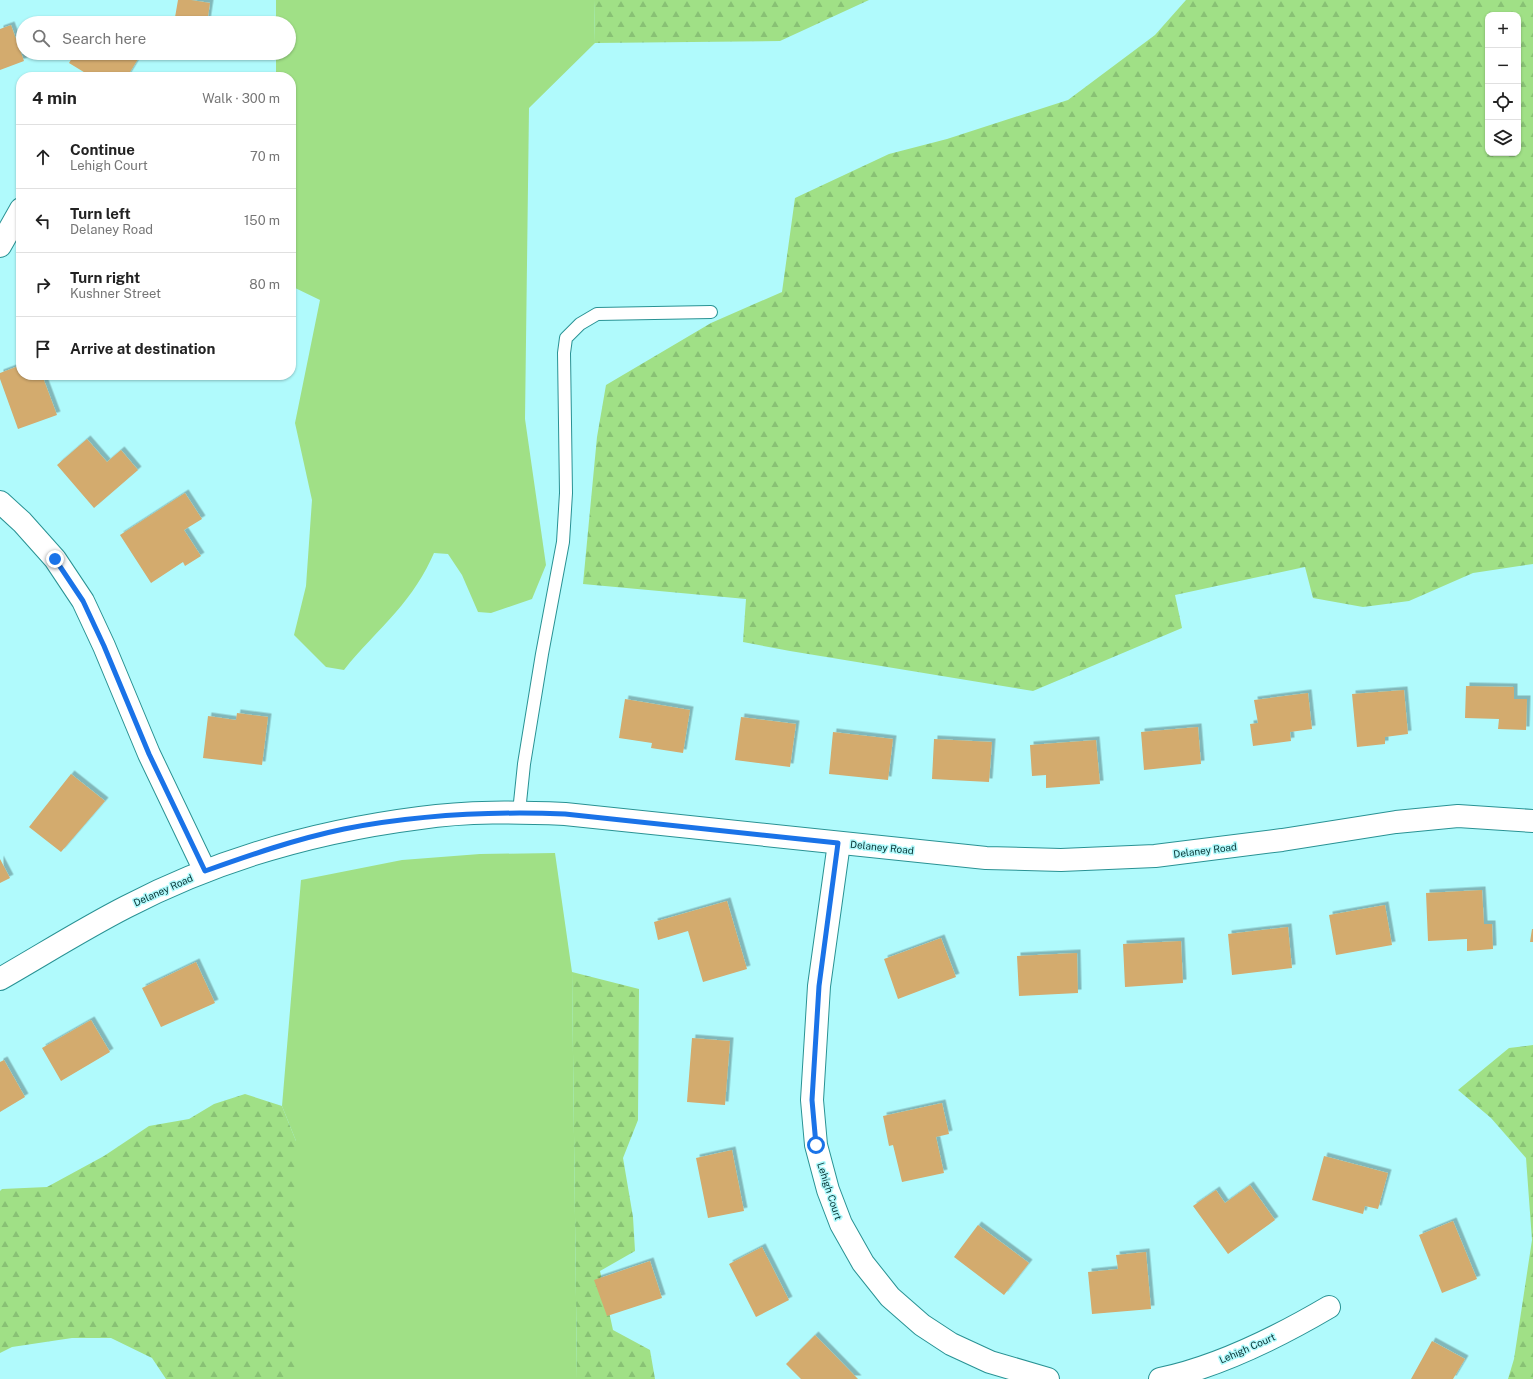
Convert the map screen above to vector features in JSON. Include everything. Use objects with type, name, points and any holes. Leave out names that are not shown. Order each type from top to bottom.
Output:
[{"type":"street","points":[[0,246],[16,218]]},
{"type":"street","points":[[0,502],[22,522],[55,559],[83,601],[104,646],[149,754],[205,871]]},
{"type":"street","name":"Delaney Road","points":[[0,979],[126,906],[205,871],[269,848],[344,830],[420,817],[519,812],[565,814],[986,858],[1061,860],[1155,856],[1282,840],[1396,822],[1450,817],[1533,821]]},
{"type":"street","name":"Lehigh Court","points":[[838,843],[819,986],[812,1100],[816,1145],[828,1190],[841,1224],[863,1263],[890,1296],[922,1325],[951,1344],[990,1362],[1048,1379]]},
{"type":"street","name":"Lehigh Court","points":[[1160,1379],[1179,1375],[1238,1354],[1304,1322],[1330,1307]]},
{"type":"lane","points":[[519,812],[524,764],[539,670],[563,542],[566,493],[564,353],[566,338],[580,324],[597,314],[711,312]]},
{"type":"green space","points":[[276,0],[594,0],[595,43],[529,108],[525,419],[546,565],[532,599],[491,613],[478,612],[462,575],[448,554],[434,553],[422,576],[407,599],[344,670],[326,667],[294,635],[306,586],[312,500],[295,423],[320,300],[296,288],[296,72],[276,72],[276,60],[296,60],[296,16],[276,16]]},
{"type":"green space","points":[[594,0],[869,0],[780,41],[595,43]]},
{"type":"green space","points":[[1186,0],[1533,0],[1533,564],[1473,573],[1409,601],[1363,607],[1313,598],[1305,567],[1175,595],[1182,628],[1033,691],[743,642],[746,599],[583,584],[597,437],[606,385],[711,323],[782,292],[795,198],[889,154],[947,139],[1068,100],[1155,35]]},
{"type":"green space","points":[[555,853],[572,972],[577,1379],[296,1379],[296,1141],[282,1106],[301,880],[402,860],[480,854]]},
{"type":"green space","points":[[572,972],[639,989],[638,1120],[623,1158],[633,1217],[635,1251],[600,1271],[613,1330],[650,1350],[655,1379],[577,1379]]},
{"type":"green space","points":[[1533,1045],[1533,1379],[1508,1379],[1514,1359],[1532,1240],[1526,1158],[1491,1118],[1458,1090],[1509,1048]]},
{"type":"green space","points":[[245,1094],[282,1106],[296,1141],[296,1379],[166,1379],[152,1358],[111,1338],[72,1338],[12,1347],[0,1353],[0,1191],[2,1189],[47,1187],[104,1156],[149,1126],[189,1119],[214,1104]]},
{"type":"building","points":[[178,0],[191,0],[210,3],[208,16],[175,16]]},
{"type":"building","points":[[11,25],[16,39],[16,60],[24,61],[0,70],[0,29]]},
{"type":"building","points":[[71,60],[137,60],[130,72],[84,72],[69,63]]},
{"type":"building","points":[[16,367],[16,380],[44,380],[57,415],[18,429],[0,379],[0,373]]},
{"type":"building","points":[[87,439],[107,462],[121,450],[138,470],[94,508],[57,465]]},
{"type":"building","points":[[185,493],[202,519],[184,530],[201,556],[185,566],[183,562],[151,583],[120,535]]},
{"type":"building","points":[[1466,686],[1514,687],[1514,699],[1527,699],[1526,730],[1498,729],[1499,719],[1465,718]]},
{"type":"building","points":[[1404,690],[1408,734],[1385,737],[1385,744],[1357,747],[1352,694]]},
{"type":"building","points":[[1308,693],[1312,729],[1290,732],[1291,741],[1253,746],[1250,724],[1258,723],[1254,700]]},
{"type":"building","points":[[625,699],[690,710],[683,753],[651,748],[652,743],[619,738]]},
{"type":"building","points":[[237,713],[268,717],[262,765],[203,758],[208,716],[236,720]]},
{"type":"building","points":[[741,717],[796,724],[790,767],[735,760]]},
{"type":"building","points":[[1198,727],[1201,764],[1144,770],[1141,732]]},
{"type":"building","points":[[833,732],[893,739],[888,780],[829,774]]},
{"type":"building","points":[[934,739],[992,742],[989,782],[932,779]]},
{"type":"building","points":[[1096,740],[1100,784],[1046,788],[1046,775],[1032,776],[1030,745]]},
{"type":"building","points":[[71,774],[105,801],[61,852],[29,827]]},
{"type":"building","points":[[0,859],[10,878],[0,883]]},
{"type":"building","points":[[1482,890],[1484,924],[1492,924],[1493,949],[1467,951],[1467,939],[1428,941],[1426,893]]},
{"type":"building","points":[[727,901],[747,969],[703,982],[688,931],[658,940],[654,922]]},
{"type":"building","points":[[1385,905],[1392,945],[1336,955],[1329,915]]},
{"type":"building","points":[[1288,927],[1292,968],[1232,975],[1228,934]]},
{"type":"building","points":[[1532,929],[1533,942],[1530,942]]},
{"type":"building","points":[[941,938],[956,977],[898,999],[884,959]]},
{"type":"building","points":[[1181,941],[1183,983],[1125,987],[1123,944]]},
{"type":"building","points":[[1077,953],[1078,993],[1019,996],[1017,956]]},
{"type":"building","points":[[196,962],[215,1003],[161,1027],[142,988]]},
{"type":"building","points":[[91,1020],[110,1052],[61,1081],[42,1048]]},
{"type":"building","points":[[692,1038],[730,1041],[725,1105],[687,1102]]},
{"type":"building","points":[[4,1060],[25,1097],[0,1112],[0,1062]]},
{"type":"building","points":[[942,1103],[949,1134],[936,1137],[944,1173],[902,1182],[893,1145],[889,1146],[883,1116]]},
{"type":"building","points":[[732,1150],[744,1211],[708,1218],[696,1158]]},
{"type":"building","points":[[1324,1156],[1388,1173],[1378,1209],[1365,1206],[1363,1214],[1312,1200]]},
{"type":"building","points":[[1250,1185],[1275,1220],[1228,1254],[1193,1206],[1216,1190],[1225,1203]]},
{"type":"building","points":[[1453,1221],[1477,1279],[1442,1293],[1419,1235]]},
{"type":"building","points":[[978,1225],[1029,1263],[1004,1295],[954,1257]]},
{"type":"building","points":[[762,1247],[789,1300],[756,1317],[729,1264]]},
{"type":"building","points":[[1146,1252],[1151,1309],[1092,1314],[1088,1272],[1118,1269],[1116,1255]]},
{"type":"building","points":[[650,1261],[662,1298],[607,1316],[594,1280]]},
{"type":"building","points":[[815,1335],[858,1379],[801,1379],[786,1364]]},
{"type":"building","points":[[1432,1341],[1465,1359],[1453,1379],[1411,1379]]},
{"type":"route","points":[[55,559],[83,601],[104,646],[149,754],[205,871],[269,848],[344,830],[420,817],[447,815],[519,812],[565,814],[838,843],[819,986],[812,1100],[816,1145]]}]
